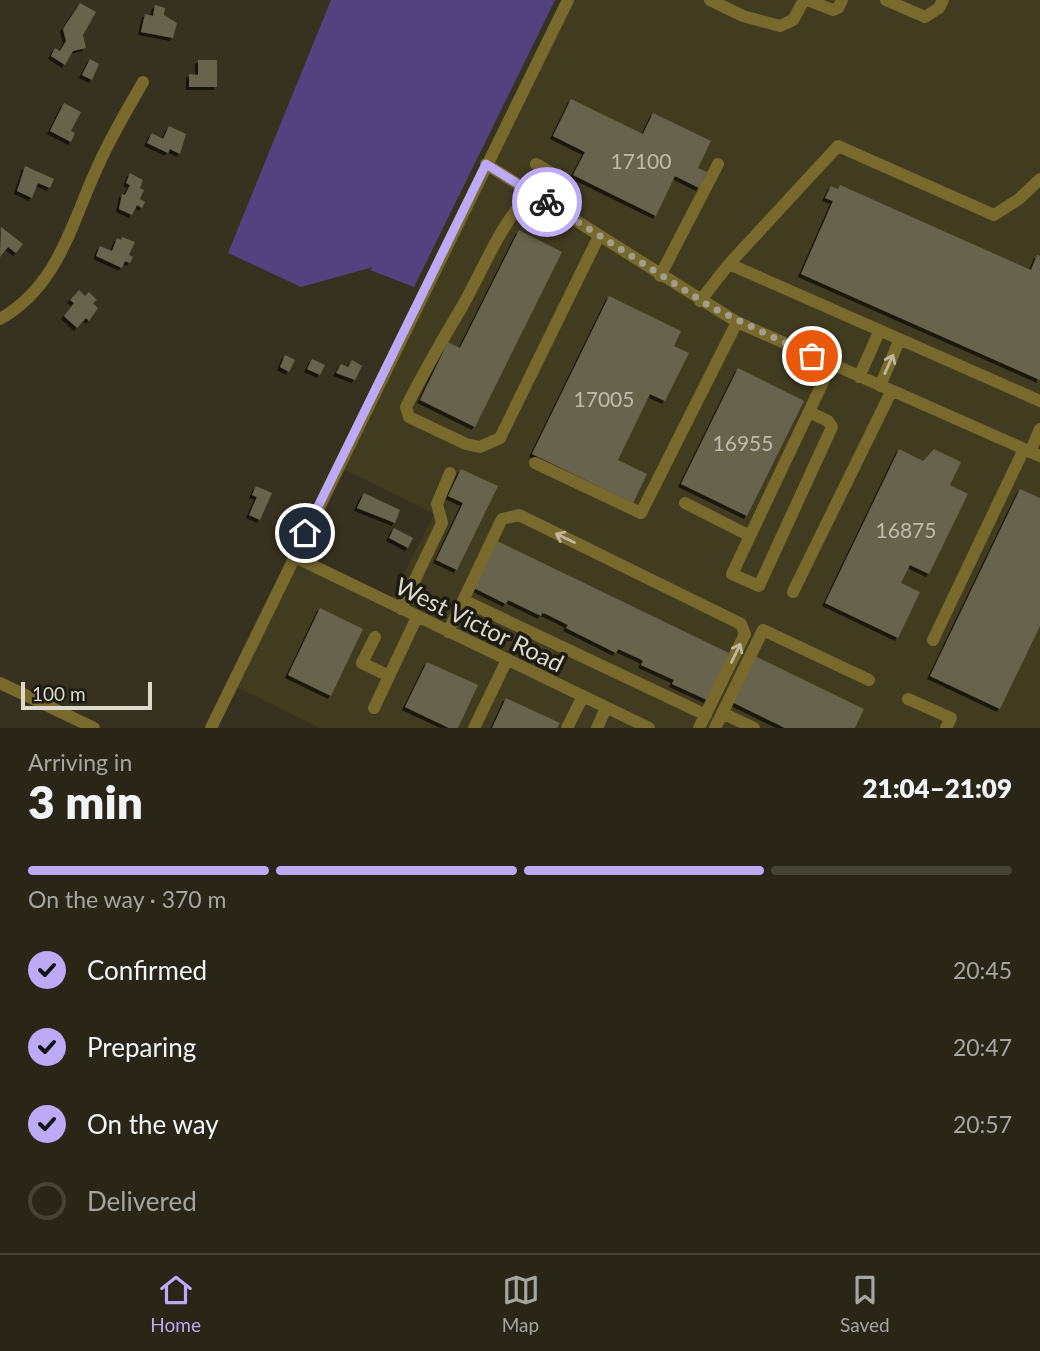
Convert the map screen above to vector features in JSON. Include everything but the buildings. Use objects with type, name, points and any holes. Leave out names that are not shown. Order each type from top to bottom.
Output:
[{"type":"street","points":[[211,728],[293,556],[568,0]]},
{"type":"street","points":[[710,0],[743,16],[780,26],[793,20],[805,0],[833,10],[838,8],[842,0]]},
{"type":"street","points":[[886,0],[925,17],[939,8],[943,0]]},
{"type":"street","points":[[0,319],[40,288],[55,267],[110,139],[143,82]]},
{"type":"street","points":[[701,301],[729,264],[838,146],[994,215],[1019,199],[1040,179]]},
{"type":"street","points":[[486,164],[737,322],[1032,453]]},
{"type":"street","points":[[537,164],[560,181],[550,204]]},
{"type":"street","points":[[660,276],[718,164]]},
{"type":"street","points":[[531,192],[507,218],[456,318],[442,336],[407,407],[410,417],[466,444],[480,447],[500,438],[599,236]]},
{"type":"street","points":[[729,264],[1040,401]]},
{"type":"street","points":[[535,463],[641,513],[737,322]]},
{"type":"street","points":[[859,377],[879,332]]},
{"type":"street","points":[[793,592],[886,389],[899,341]]},
{"type":"street","points":[[809,412],[828,421],[832,427],[759,586],[732,574],[831,365]]},
{"type":"street","points":[[933,640],[1032,453],[1040,429]]},
{"type":"street","points":[[401,609],[442,523],[437,504],[450,473]]},
{"type":"street","points":[[685,503],[750,536]]},
{"type":"street","points":[[448,632],[502,519],[519,515],[741,624],[745,634],[699,728]]},
{"type":"street","name":"West Victor Road","points":[[293,556],[649,728]]},
{"type":"street","points":[[463,600],[706,715]]},
{"type":"street","points":[[374,708],[418,617]]},
{"type":"street","points":[[715,728],[762,630],[869,680]]},
{"type":"street","points":[[375,637],[362,663],[388,677]]},
{"type":"street","points":[[474,728],[507,660]]},
{"type":"street","points":[[0,683],[94,728]]},
{"type":"street","points":[[568,728],[583,696]]},
{"type":"street","points":[[908,699],[951,718],[946,728]]},
{"type":"street","points":[[597,728],[606,708]]},
{"type":"street","points":[[722,713],[754,728]]},
{"type":"shaded area","points":[[331,0],[555,0],[414,287],[370,270],[373,267],[301,287],[228,253]]},
{"type":"shaded area","points":[[568,0],[1040,0],[1040,728],[320,728],[232,685],[293,556],[389,603],[434,514],[337,466]]},
{"type":"way so far","points":[[547,202],[711,307],[755,331],[812,356]]},
{"type":"route","points":[[305,533],[486,164],[547,202]]}]
